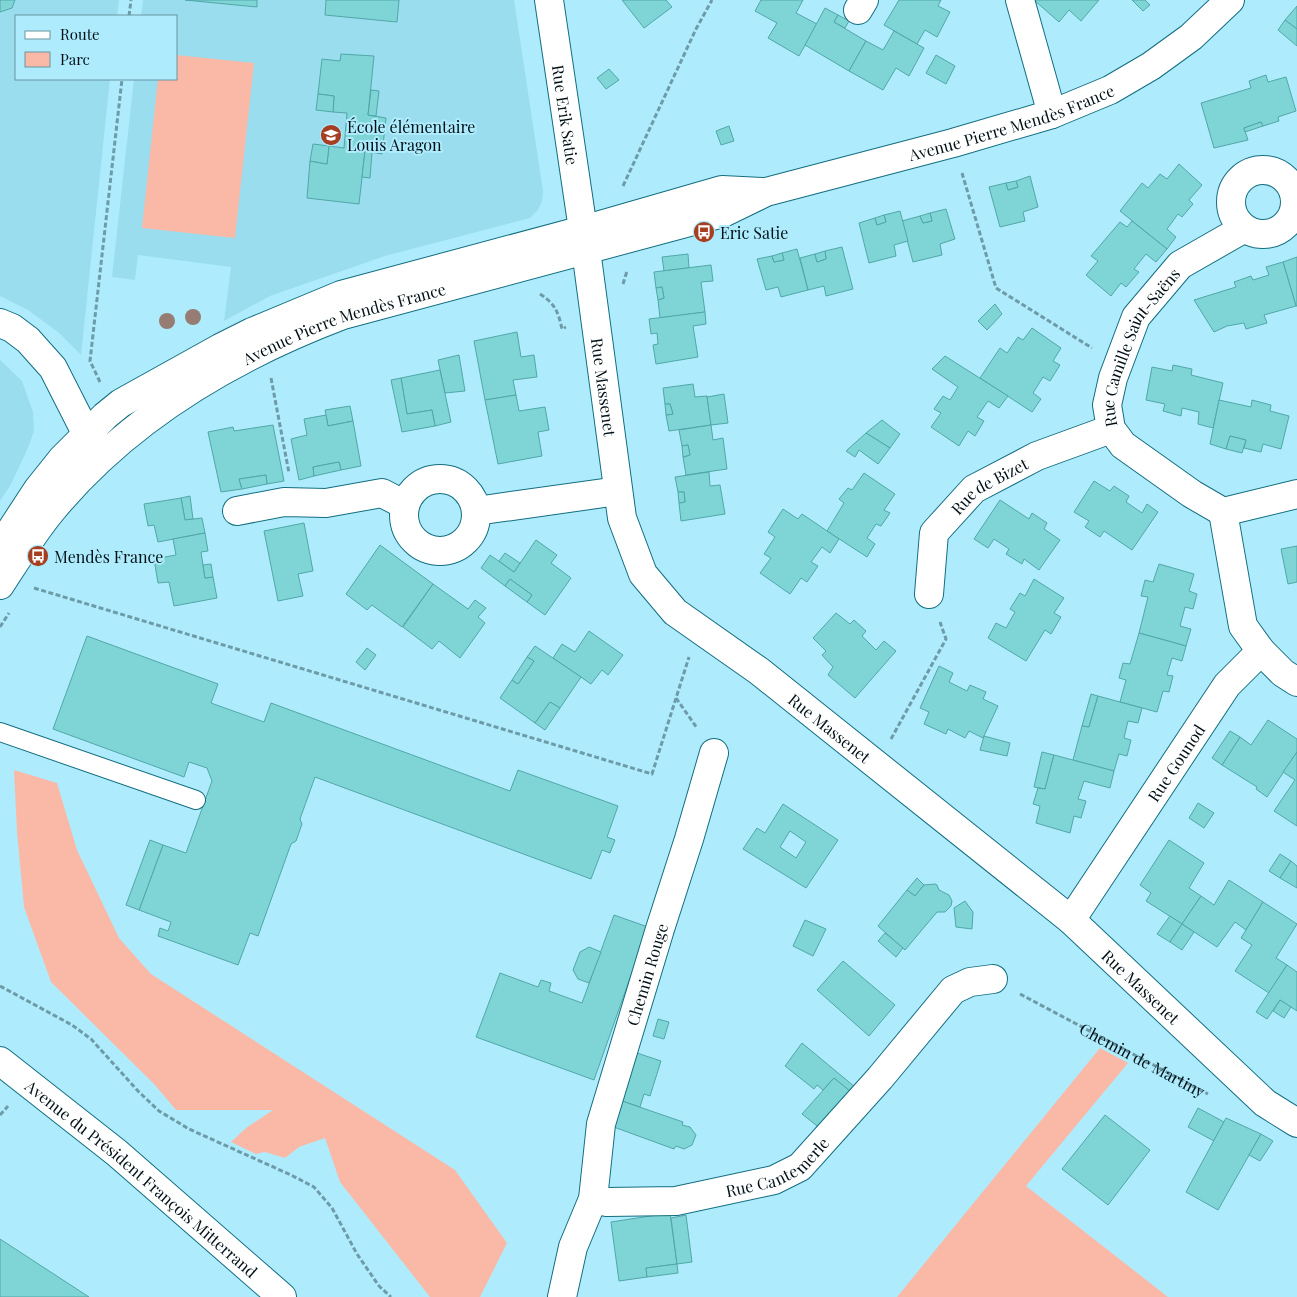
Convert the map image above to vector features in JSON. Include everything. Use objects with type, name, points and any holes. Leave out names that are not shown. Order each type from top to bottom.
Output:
[{"type":"street","name":"Rue Erik Satie","points":[[549,0],[585,240]]},
{"type":"street","points":[[1020,0],[1052,114]]},
{"type":"street","name":"Avenue Pierre Mendès France","points":[[0,547],[38,489],[62,459],[105,416],[121,403],[252,332],[332,298],[585,240],[723,213],[766,192],[953,143],[1052,114],[1110,90],[1150,66],[1191,37],[1230,0]]},
{"type":"street","name":"Rue Camille Saint-Saëns","points":[[1223,512],[1192,494],[1123,445],[1111,429],[1108,405],[1119,359],[1136,317],[1180,265],[1243,228]]},
{"type":"street","name":"Avenue Pierre Mendès France","points":[[13,585],[33,534],[53,509],[132,431],[182,394],[252,354],[301,331],[343,315],[585,240]]},
{"type":"street","name":"Rue Massenet","points":[[585,240],[622,518],[643,574],[675,612],[759,671],[1071,920],[1265,1103],[1297,1123]]},
{"type":"street","points":[[0,323],[12,328],[28,340],[54,368],[83,427],[107,454]]},
{"type":"street","name":"Rue de Bizet","points":[[930,594],[934,532],[974,489],[1037,456],[1111,429]]},
{"type":"street","points":[[440,478],[452,480],[462,485],[470,494],[477,517],[474,529],[468,539],[458,547],[447,551],[434,551],[423,547],[407,529],[404,517],[405,505],[410,495],[418,486],[428,480],[440,478]]},
{"type":"street","points":[[476,511],[618,491]]},
{"type":"street","points":[[237,511],[284,502],[326,503],[382,493],[405,505]]},
{"type":"street","points":[[1297,494],[1223,512],[1243,626],[1261,651],[1283,673],[1297,682]]},
{"type":"street","name":"Rue Gounod","points":[[1071,920],[1228,685],[1261,651]]},
{"type":"street","name":"Chemin Rouge","points":[[593,1200],[601,1124],[714,753]]},
{"type":"street","name":"Rue Cantemerle","points":[[593,1200],[606,1202],[676,1201],[774,1180],[800,1167],[880,1078],[953,990],[970,982],[993,979]]},
{"type":"street","name":"Avenue du Président François Mitterrand","points":[[0,1061],[116,1153],[282,1297]]},
{"type":"street","points":[[562,1297],[573,1247],[593,1200]]},
{"type":"lane","points":[[0,732],[196,800]]},
{"type":"path","points":[[129,15],[131,0]]},
{"type":"path","points":[[619,194],[692,38],[712,0]]},
{"type":"path","points":[[102,386],[90,361],[122,80]]},
{"type":"path","points":[[953,143],[996,288],[1102,354],[1119,359]]},
{"type":"path","points":[[538,294],[551,302],[559,315],[562,329],[624,298],[622,284],[628,268]]},
{"type":"path","points":[[270,374],[294,502]]},
{"type":"path","points":[[13,585],[652,774],[698,629]]},
{"type":"path","points":[[876,766],[946,639],[930,594]]},
{"type":"path","points":[[0,627],[10,610]]},
{"type":"path","points":[[676,698],[714,753]]},
{"type":"path","name":"Chemin de Martiny","points":[[993,979],[1215,1098]]},
{"type":"path","points":[[0,986],[72,1025],[91,1039],[132,1084],[160,1111],[189,1129],[314,1187],[332,1208],[357,1254],[379,1286],[391,1297]]},
{"type":"shaded area","points":[[0,0],[119,0],[117,15],[15,15],[15,80],[110,80],[81,355],[58,332],[28,310],[0,296]]},
{"type":"shaded area","name":"École élémentaire Louis Aragon","points":[[143,0],[514,0],[543,191],[542,201],[538,210],[530,218],[385,256],[270,296],[224,321],[231,267],[138,255],[135,280],[112,277],[134,80],[178,80],[178,15],[141,15]]},
{"type":"shaded area","points":[[0,360],[22,381],[33,412],[34,431],[11,484],[0,501]]},
{"type":"green space","points":[[178,55],[254,63],[235,238],[142,228],[158,80],[178,80]]},
{"type":"green space","points":[[14,770],[57,783],[77,850],[119,938],[151,974],[455,1170],[507,1243],[480,1297],[430,1297],[340,1182],[325,1138],[299,1147],[285,1158],[265,1152],[256,1154],[231,1142],[246,1128],[273,1110],[176,1110],[154,1084],[51,982],[24,907],[17,832]]},
{"type":"green space","points":[[1100,1048],[1128,1063],[1026,1186],[1168,1297],[897,1297]]},
{"type":"building","points":[[0,0],[15,0],[12,8],[0,12]]},
{"type":"building","points":[[185,0],[257,0],[257,7]]},
{"type":"building","points":[[326,0],[399,0],[397,22],[325,15]]},
{"type":"building","points":[[622,0],[666,0],[672,7],[644,28]]},
{"type":"building","points":[[761,0],[803,0],[796,13],[817,24],[799,56],[768,38],[777,23],[755,11]]},
{"type":"building","points":[[899,0],[941,0],[938,6],[950,12],[937,37],[925,30],[917,44],[884,25]]},
{"type":"building","points":[[1034,0],[1099,0],[1081,21],[1069,10],[1059,22]]},
{"type":"building","points":[[1132,0],[1145,0],[1150,5],[1143,11]]},
{"type":"building","points":[[1297,6],[1297,29],[1285,20]]},
{"type":"building","points":[[825,8],[838,15],[834,22],[866,41],[849,71],[805,45]]},
{"type":"building","points":[[838,15],[849,21],[845,28],[834,22]]},
{"type":"building","points":[[1285,20],[1297,29],[1297,46],[1278,30]]},
{"type":"building","points":[[894,31],[924,48],[909,76],[896,68],[883,90],[849,71],[866,41],[883,50]]},
{"type":"building","points":[[341,54],[374,56],[368,115],[386,118],[382,154],[365,151],[359,204],[307,198],[310,161],[327,164],[329,146],[344,148],[347,113],[333,112],[334,96],[318,94],[322,59],[340,61]]},
{"type":"building","points":[[936,55],[955,66],[946,84],[926,73]]},
{"type":"building","points":[[609,69],[619,80],[606,89],[597,78]]},
{"type":"building","points":[[1266,75],[1268,82],[1286,77],[1296,111],[1278,117],[1279,121],[1263,126],[1261,122],[1244,128],[1248,140],[1214,148],[1201,103],[1251,88],[1249,81]]},
{"type":"building","points":[[371,90],[379,91],[376,116],[368,115]]},
{"type":"building","points":[[318,94],[334,96],[333,112],[316,110]]},
{"type":"building","points":[[1261,122],[1263,126],[1245,132],[1244,128]]},
{"type":"building","points":[[729,126],[734,141],[721,145],[716,131]]},
{"type":"building","points":[[313,144],[329,146],[327,164],[310,161]]},
{"type":"building","points":[[365,151],[372,152],[370,178],[362,177]]},
{"type":"building","points":[[1179,164],[1202,185],[1189,200],[1193,204],[1182,217],[1178,214],[1167,229],[1176,237],[1167,249],[1120,211],[1142,183],[1148,188],[1160,174],[1167,179]]},
{"type":"building","points":[[1030,176],[1038,207],[1023,212],[1025,221],[1000,227],[989,187],[1006,183],[1008,190],[1018,187],[1016,181]]},
{"type":"building","points":[[1016,181],[1018,187],[1008,190],[1006,183]]},
{"type":"building","points":[[946,209],[955,239],[940,244],[942,255],[913,262],[902,221],[920,216],[923,223],[932,221],[930,213]]},
{"type":"building","points":[[900,211],[908,241],[894,245],[896,256],[869,263],[859,223],[875,218],[877,225],[886,222],[884,215]]},
{"type":"building","points":[[930,213],[932,221],[923,223],[920,216]]},
{"type":"building","points":[[884,215],[886,222],[877,225],[875,218]]},
{"type":"building","points":[[1132,221],[1167,249],[1156,262],[1146,254],[1134,269],[1139,272],[1126,287],[1121,283],[1111,296],[1086,275],[1098,261],[1091,256],[1120,222],[1127,227]]},
{"type":"building","points":[[842,247],[853,289],[826,296],[824,286],[808,290],[800,258],[815,254],[817,262],[826,259],[825,251]]},
{"type":"building","points":[[797,249],[808,290],[781,297],[778,287],[766,290],[757,259],[772,256],[774,262],[784,260],[782,253]]},
{"type":"building","points":[[825,251],[826,259],[817,262],[815,254]]},
{"type":"building","points":[[782,253],[784,260],[774,262],[772,256]]},
{"type":"building","points":[[688,254],[689,268],[664,271],[662,257]]},
{"type":"building","points":[[1297,257],[1297,306],[1296,306],[1283,262]]},
{"type":"building","points":[[1283,262],[1296,306],[1264,315],[1267,323],[1246,329],[1244,323],[1227,326],[1214,332],[1194,300],[1236,287],[1234,282],[1251,276],[1253,280],[1269,275],[1266,267]]},
{"type":"building","points":[[711,265],[713,281],[701,282],[705,312],[660,318],[658,300],[664,298],[662,287],[656,288],[654,272]]},
{"type":"building","points":[[662,287],[664,298],[658,300],[656,288]]},
{"type":"building","points":[[995,304],[1002,314],[987,330],[978,321]]},
{"type":"building","points":[[705,312],[706,324],[693,326],[698,357],[656,364],[653,345],[658,344],[657,333],[651,334],[649,319]]},
{"type":"building","points":[[1032,328],[1061,348],[1053,361],[1060,365],[1050,381],[1043,377],[1033,393],[1041,399],[1032,412],[980,378],[1000,348],[1007,353],[1018,337],[1023,340]]},
{"type":"building","points":[[517,332],[521,357],[534,355],[537,377],[513,380],[516,395],[485,400],[474,341]]},
{"type":"building","points":[[459,355],[465,391],[445,393],[438,360]]},
{"type":"building","points":[[945,356],[1008,396],[999,408],[988,401],[977,417],[984,421],[975,436],[968,431],[959,446],[931,427],[941,413],[934,409],[943,396],[950,400],[958,387],[932,369]]},
{"type":"building","points":[[1173,365],[1192,369],[1191,375],[1223,383],[1213,428],[1198,424],[1199,412],[1182,408],[1181,416],[1163,411],[1165,404],[1146,400],[1152,367],[1172,371]]},
{"type":"building","points":[[440,370],[451,422],[435,426],[432,410],[407,414],[401,378]]},
{"type":"building","points":[[401,378],[407,414],[432,410],[435,426],[402,432],[391,380]]},
{"type":"building","points":[[693,384],[695,397],[707,396],[711,425],[669,431],[666,415],[673,414],[670,404],[665,404],[663,388]]},
{"type":"building","points":[[724,394],[728,423],[711,425],[707,397]]},
{"type":"building","points":[[516,395],[519,411],[545,407],[549,430],[538,432],[542,456],[498,464],[485,400]]},
{"type":"building","points":[[1219,400],[1251,407],[1252,400],[1271,405],[1270,411],[1289,416],[1281,449],[1263,444],[1261,452],[1244,448],[1246,440],[1230,436],[1226,449],[1210,444]]},
{"type":"building","points":[[665,404],[670,404],[673,414],[666,415]]},
{"type":"building","points":[[350,406],[353,421],[328,426],[325,410]]},
{"type":"building","points":[[326,415],[328,426],[353,421],[361,466],[341,470],[339,462],[313,467],[314,476],[299,480],[291,439],[307,435],[304,419]]},
{"type":"building","points":[[882,420],[900,434],[890,448],[866,433]]},
{"type":"building","points":[[273,425],[284,481],[267,484],[266,475],[239,479],[242,489],[221,492],[208,432],[233,427],[234,431]]},
{"type":"building","points":[[711,425],[713,440],[723,438],[727,469],[686,475],[683,457],[690,455],[688,445],[682,446],[679,430]]},
{"type":"building","points":[[866,433],[890,448],[878,464],[859,450],[855,457],[846,451]]},
{"type":"building","points":[[1230,436],[1246,440],[1242,453],[1226,449]]},
{"type":"building","points":[[688,445],[690,455],[683,457],[682,446]]},
{"type":"building","points":[[339,462],[341,470],[314,476],[313,467]]},
{"type":"building","points":[[709,472],[710,486],[720,485],[725,514],[681,521],[679,503],[685,502],[684,492],[678,492],[675,477]]},
{"type":"building","points":[[864,473],[895,494],[884,510],[890,513],[881,526],[876,524],[867,538],[875,544],[867,557],[827,531],[844,503],[839,499],[848,488],[852,490]]},
{"type":"building","points":[[266,475],[267,484],[242,489],[239,479]]},
{"type":"building","points":[[1094,481],[1110,491],[1114,486],[1129,496],[1126,502],[1142,513],[1147,504],[1158,512],[1132,550],[1104,531],[1100,537],[1085,527],[1089,521],[1074,512]]},
{"type":"building","points":[[678,492],[684,492],[685,502],[679,503]]},
{"type":"building","points":[[190,496],[193,519],[185,520],[181,498]]},
{"type":"building","points":[[181,498],[185,520],[202,518],[205,533],[158,542],[154,525],[148,526],[144,504]]},
{"type":"building","points":[[1000,500],[1029,519],[1032,513],[1047,523],[1044,529],[1060,540],[1039,570],[1024,559],[1022,564],[1006,554],[1009,549],[994,539],[988,548],[974,539]]},
{"type":"building","points":[[783,509],[798,519],[802,514],[839,539],[830,553],[822,547],[811,562],[818,566],[807,582],[801,578],[790,594],[760,573],[771,558],[764,554],[775,537],[768,532]]},
{"type":"building","points":[[304,523],[313,571],[298,574],[303,596],[278,601],[264,531]]},
{"type":"building","points":[[205,533],[208,551],[201,552],[205,578],[213,577],[217,598],[174,606],[169,582],[158,583],[154,559],[176,555],[173,539]]},
{"type":"building","points":[[536,540],[557,555],[551,563],[571,578],[545,615],[527,602],[532,595],[510,579],[505,586],[481,568],[490,555],[514,572]]},
{"type":"building","points":[[380,545],[433,584],[402,627],[372,605],[367,610],[346,594]]},
{"type":"building","points":[[1297,546],[1297,582],[1288,584],[1281,549]]},
{"type":"building","points":[[505,553],[520,563],[514,572],[499,561]]},
{"type":"building","points":[[211,564],[213,577],[205,578],[203,565]]},
{"type":"building","points":[[1159,564],[1194,574],[1189,591],[1197,594],[1193,609],[1185,607],[1180,626],[1191,629],[1186,646],[1139,633],[1148,597],[1141,596],[1145,580],[1153,582]]},
{"type":"building","points":[[510,579],[532,595],[527,602],[505,586]]},
{"type":"building","points":[[1034,579],[1064,598],[1054,613],[1061,617],[1051,634],[1045,630],[1026,661],[988,638],[996,623],[1006,628],[1015,612],[1010,609],[1020,593],[1025,596]]},
{"type":"building","points":[[433,584],[468,609],[475,600],[486,608],[478,617],[485,623],[460,658],[439,641],[432,649],[403,627]]},
{"type":"building","points":[[836,613],[850,624],[854,620],[866,631],[862,636],[876,650],[884,641],[896,651],[855,698],[828,675],[833,667],[822,655],[826,651],[813,638]]},
{"type":"building","points":[[589,631],[623,655],[608,675],[602,670],[591,684],[553,658],[562,644],[575,652]]},
{"type":"building","points":[[1139,633],[1186,646],[1182,661],[1172,658],[1167,675],[1173,676],[1169,692],[1163,691],[1157,712],[1120,702],[1126,680],[1119,678],[1123,663],[1130,664]]},
{"type":"building","points":[[87,636],[218,684],[211,703],[264,722],[271,703],[510,791],[518,770],[618,806],[607,837],[615,840],[610,853],[602,850],[591,879],[315,777],[300,819],[302,824],[296,841],[291,844],[258,936],[250,933],[238,965],[158,936],[160,928],[168,931],[171,922],[139,910],[163,845],[186,853],[212,781],[207,768],[189,762],[184,777],[53,729]]},
{"type":"building","points":[[535,646],[581,677],[560,708],[550,702],[535,723],[500,698],[512,680],[518,684],[534,661],[527,657]]},
{"type":"building","points":[[367,648],[376,655],[365,670],[356,662]]},
{"type":"building","points":[[527,657],[534,661],[518,684],[512,680]]},
{"type":"building","points":[[939,666],[953,673],[949,682],[967,691],[970,685],[986,692],[983,699],[998,706],[983,738],[969,731],[965,738],[948,729],[946,734],[924,724],[929,712],[920,708]]},
{"type":"building","points":[[1091,694],[1098,696],[1089,727],[1082,726]]},
{"type":"building","points":[[1098,696],[1142,708],[1138,723],[1128,721],[1124,738],[1131,740],[1127,756],[1119,754],[1114,771],[1073,760],[1082,726],[1089,727]]},
{"type":"building","points":[[550,702],[560,708],[545,730],[535,723]]},
{"type":"building","points":[[1268,720],[1297,739],[1297,752],[1267,797],[1256,789],[1257,787],[1222,765],[1240,737],[1251,745]]},
{"type":"building","points":[[1230,731],[1240,737],[1222,765],[1212,758]]},
{"type":"building","points":[[984,736],[1010,743],[1007,756],[980,750]]},
{"type":"building","points":[[1042,752],[1054,755],[1045,789],[1034,787]]},
{"type":"building","points":[[1297,752],[1297,826],[1274,811],[1295,780],[1283,772]]},
{"type":"building","points":[[1054,755],[1114,771],[1110,788],[1084,781],[1078,799],[1086,801],[1081,818],[1074,816],[1070,833],[1036,823],[1040,806],[1033,804],[1038,788],[1045,789]]},
{"type":"building","points":[[1198,803],[1214,813],[1204,828],[1189,818]]},
{"type":"building","points":[[783,804],[838,840],[806,888],[743,849],[757,828],[765,833]],"holes":[[[790,831],[806,842],[796,858],[780,847]]]},
{"type":"building","points":[[150,840],[163,845],[139,910],[126,905]]},
{"type":"building","points":[[1169,840],[1204,863],[1189,888],[1201,896],[1182,924],[1146,901],[1151,893],[1140,885]]},
{"type":"building","points":[[1280,854],[1291,861],[1280,878],[1269,871]]},
{"type":"building","points":[[1291,861],[1297,866],[1297,888],[1280,878]]},
{"type":"building","points":[[917,878],[924,885],[915,896],[907,890]]},
{"type":"building","points":[[1229,880],[1263,902],[1246,930],[1235,922],[1217,947],[1182,924],[1201,896],[1214,905]]},
{"type":"building","points":[[935,884],[939,890],[949,895],[952,901],[951,906],[945,912],[937,912],[905,950],[878,926],[907,890],[915,896],[924,885]]},
{"type":"building","points":[[965,901],[973,912],[972,929],[956,927],[954,908]]},
{"type":"building","points":[[1263,902],[1297,924],[1276,958],[1287,965],[1269,993],[1235,971],[1252,945],[1241,938]]},
{"type":"building","points":[[614,915],[648,927],[594,1080],[476,1037],[500,973],[538,987],[541,980],[551,983],[549,991],[582,1003]]},
{"type":"building","points":[[1170,916],[1182,924],[1170,942],[1157,934]]},
{"type":"building","points":[[805,920],[826,929],[813,956],[793,946]]},
{"type":"building","points":[[1182,924],[1194,932],[1182,950],[1170,942]]},
{"type":"building","points":[[885,933],[903,948],[896,957],[878,941]]},
{"type":"building","points":[[589,947],[601,952],[589,983],[578,979],[573,970],[580,952]]},
{"type":"building","points":[[843,961],[895,1005],[869,1036],[817,990]]},
{"type":"building","points":[[1287,965],[1297,972],[1297,1011],[1280,1000],[1267,1019],[1256,1012]]},
{"type":"building","points":[[1280,1000],[1291,1007],[1284,1018],[1273,1011]]},
{"type":"building","points":[[658,1019],[669,1022],[664,1039],[653,1036]]},
{"type":"building","points":[[802,1043],[855,1087],[851,1092],[834,1078],[823,1090],[817,1085],[814,1089],[785,1066]]},
{"type":"building","points":[[634,1052],[661,1061],[650,1096],[644,1094],[640,1107],[619,1100]]},
{"type":"building","points":[[834,1078],[851,1092],[821,1129],[802,1114]]},
{"type":"building","points":[[619,1100],[683,1122],[682,1125],[690,1127],[696,1135],[692,1145],[684,1149],[676,1146],[674,1149],[611,1126]]},
{"type":"building","points":[[1198,1108],[1224,1122],[1214,1141],[1188,1127]]},
{"type":"building","points":[[1105,1115],[1150,1150],[1108,1205],[1062,1169]]},
{"type":"building","points":[[1226,1118],[1261,1134],[1218,1210],[1186,1192]]},
{"type":"building","points":[[1261,1134],[1273,1141],[1260,1161],[1249,1155]]},
{"type":"building","points":[[670,1213],[677,1264],[646,1268],[647,1277],[619,1281],[611,1222]]},
{"type":"building","points":[[686,1215],[692,1262],[677,1264],[671,1218]]},
{"type":"building","points":[[0,1239],[89,1297],[0,1297]]},
{"type":"building","points":[[677,1264],[678,1273],[647,1277],[646,1268]]},
{"type":"place","name":"École élémentaire Louis Aragon","points":[[331,135]]},
{"type":"place","name":"Eric Satie","points":[[704,232]]},
{"type":"place","name":"Mendès France","points":[[38,556]]}]
